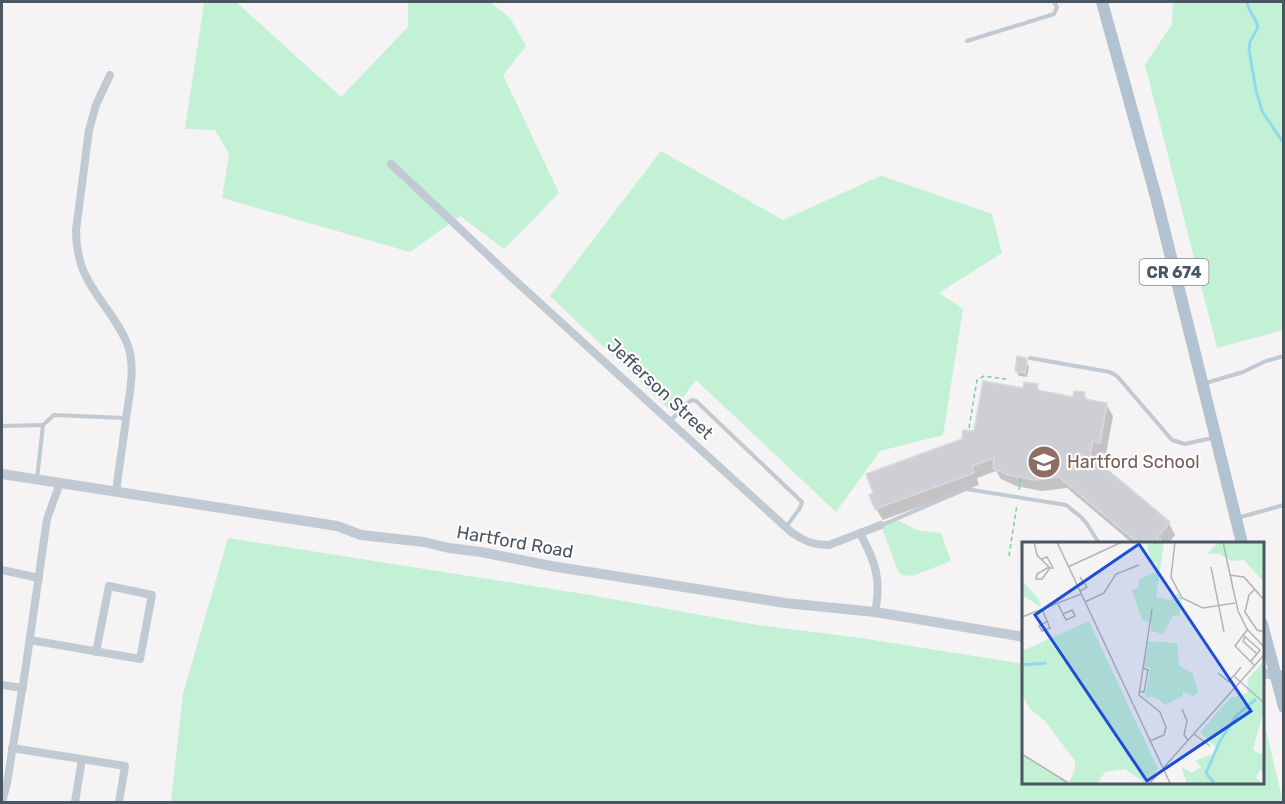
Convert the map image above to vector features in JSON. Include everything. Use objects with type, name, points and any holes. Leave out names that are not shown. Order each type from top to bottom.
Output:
[{"type":"main road","name":"CR 674","points":[[1102,2],[1156,197],[1242,542]]},
{"type":"main road","points":[[1264,629],[1284,707]]},
{"type":"street","points":[[110,75],[96,105],[88,130],[77,216],[76,244],[84,272],[116,322],[128,345],[131,357],[132,380],[116,492]]},
{"type":"street","name":"Jefferson Street","points":[[391,164],[508,274],[800,538],[821,546],[828,545],[881,525]]},
{"type":"street","name":"Hartford Road","points":[[2,474],[337,526],[361,535],[424,542],[676,586],[785,603],[875,612],[1022,637]]},
{"type":"street","points":[[2,802],[23,688],[47,519],[60,483]]},
{"type":"street","points":[[860,533],[876,572],[878,592],[875,612]]},
{"type":"street","points":[[2,570],[39,578]]},
{"type":"street","points":[[30,640],[96,652],[140,659],[152,595],[109,586],[96,652]]},
{"type":"street","points":[[2,685],[23,688]]},
{"type":"street","points":[[12,748],[125,766],[119,802]]},
{"type":"street","points":[[75,802],[82,759]]},
{"type":"lane","points":[[967,41],[1054,14],[1057,7],[1054,2]]},
{"type":"lane","points":[[1202,384],[1243,372],[1266,361],[1284,356]]},
{"type":"lane","points":[[1030,358],[1102,370],[1117,376],[1174,441],[1188,444],[1216,437]]},
{"type":"lane","points":[[670,421],[689,402],[696,401],[802,502],[786,527]]},
{"type":"lane","points":[[36,479],[43,425],[54,415],[126,418]]},
{"type":"lane","points":[[2,426],[43,425]]},
{"type":"lane","points":[[881,525],[966,489],[1066,506],[1081,517],[1098,542]]},
{"type":"lane","points":[[1236,519],[1284,505]]},
{"type":"path","points":[[969,428],[977,380],[984,375],[1006,380]]},
{"type":"path","points":[[1008,556],[1021,478]]},
{"type":"green space","points":[[202,2],[236,2],[341,97],[408,27],[408,2],[490,2],[510,18],[526,46],[503,75],[559,193],[504,249],[460,216],[410,252],[222,198],[229,154],[215,130],[185,129],[204,3]]},
{"type":"green space","points":[[1173,2],[1283,2],[1283,330],[1217,348],[1145,65],[1172,24]]},
{"type":"green space","points":[[661,151],[783,220],[882,176],[992,214],[1002,253],[939,293],[963,309],[943,435],[880,451],[836,512],[696,380],[672,412],[550,296]]},
{"type":"green space","points":[[895,519],[917,530],[941,533],[951,561],[912,576],[902,575],[898,571],[881,525]]},
{"type":"green space","points":[[228,538],[590,595],[751,624],[861,638],[1022,664],[1022,783],[1264,783],[1264,721],[1283,802],[171,802],[183,694]]},
{"type":"building","points":[[1017,356],[1027,360],[1025,373],[1015,371]]},
{"type":"building","name":"Hartford School","points":[[983,381],[1023,388],[1024,382],[1038,384],[1037,390],[1073,397],[1074,391],[1085,392],[1084,399],[1107,403],[1100,443],[1093,441],[1090,455],[1170,522],[1157,538],[1162,542],[1137,542],[1059,477],[1034,480],[1008,475],[993,468],[994,458],[972,466],[974,473],[875,509],[869,495],[873,493],[866,474],[962,439],[963,430],[974,431]]},
{"type":"waterway","points":[[1247,2],[1258,27],[1250,42],[1249,50],[1256,90],[1262,111],[1284,144]]},
{"type":"place","name":"Hartford School","points":[[1044,462]]}]
